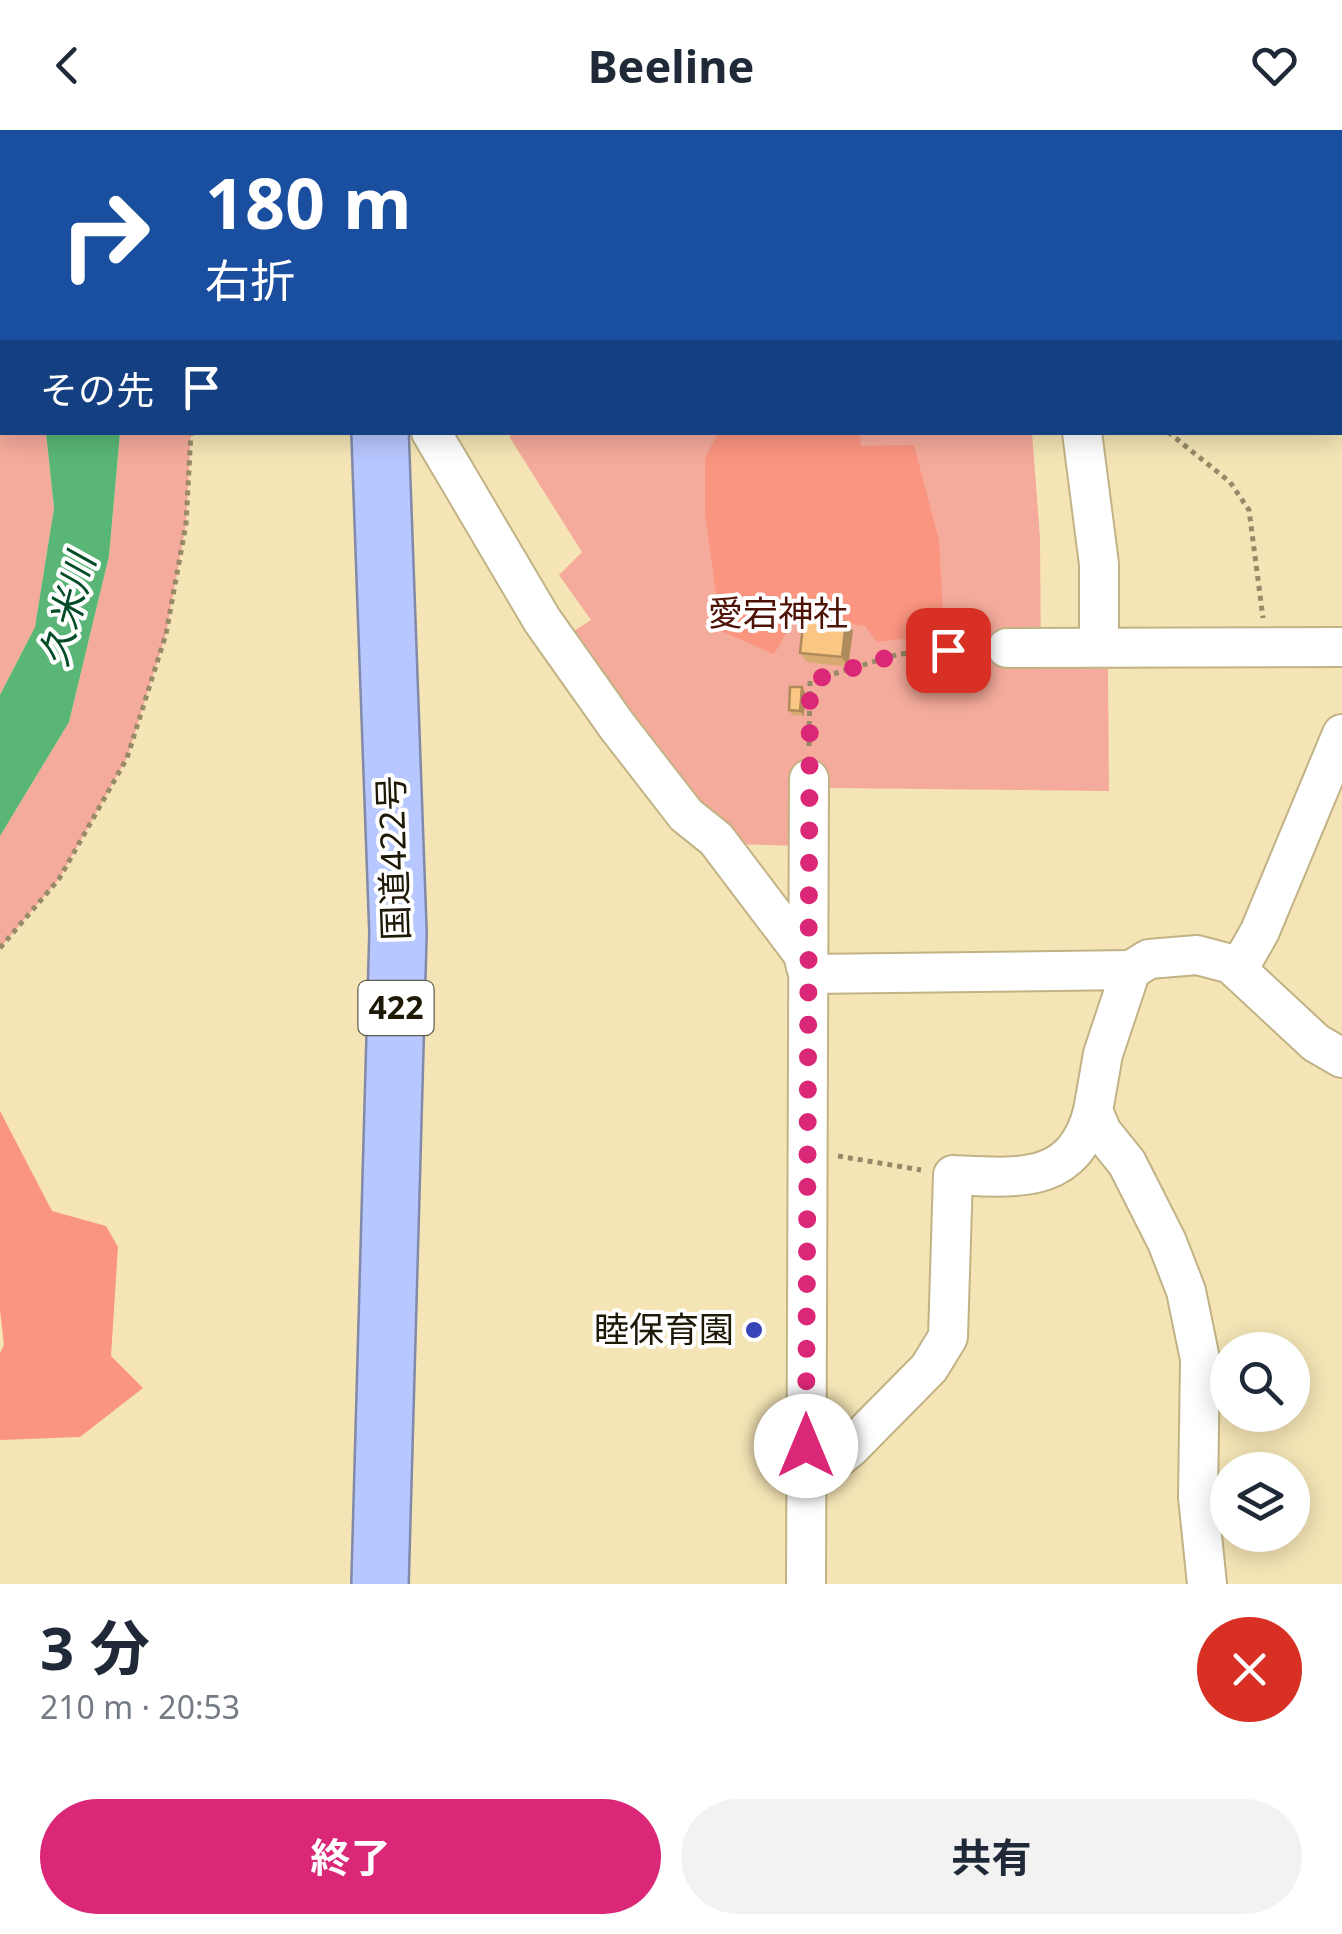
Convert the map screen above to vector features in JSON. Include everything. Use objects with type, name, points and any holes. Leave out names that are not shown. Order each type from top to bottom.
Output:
[{"type":"highway","name":"国道422号","points":[[380,435],[398,933],[380,1584]]},
{"type":"street","points":[[433,435],[542,620],[653,776],[686,815],[716,839],[781,925],[802,954],[808,974]]},
{"type":"street","points":[[1082,435],[1098,564],[1100,646]]},
{"type":"street","points":[[1007,648],[1342,648]]},
{"type":"street","points":[[808,974],[1131,970],[1150,959],[1198,956],[1231,964],[1242,962],[1260,931],[1342,734]]},
{"type":"street","points":[[806,1584],[808,779]]},
{"type":"street","points":[[1231,964],[1316,1043],[1342,1058]]},
{"type":"street","points":[[806,1483],[850,1448],[929,1368],[948,1338],[954,1175],[1016,1176],[1067,1161],[1086,1138],[1103,1054],[1131,970]]},
{"type":"street","points":[[1094,1110],[1102,1132],[1135,1179],[1167,1242],[1186,1291],[1200,1359],[1198,1498],[1207,1584]]},
{"type":"path","points":[[0,948],[59,878],[128,758],[166,634],[186,524],[190,435]]},
{"type":"path","points":[[1172,435],[1230,482],[1249,510],[1267,648]]},
{"type":"path","points":[[808,779],[810,681],[899,654],[948,650]]},
{"type":"path","points":[[807,1151],[954,1175]]},
{"type":"green space","points":[[0,435],[46,435],[54,508],[35,627],[0,695]]},
{"type":"green space","points":[[120,435],[191,435],[186,524],[166,634],[127,758],[59,879],[0,948],[0,836],[69,722],[109,556]]},
{"type":"green space","points":[[717,435],[859,435],[861,446],[914,445],[939,540],[944,634],[877,642],[865,626],[796,617],[774,654],[721,631],[705,513],[705,458]]},
{"type":"green space","name":"愛宕神社","points":[[1032,435],[1040,537],[1041,668],[1108,669],[1109,791],[830,788],[826,928],[796,846],[736,844],[692,803],[566,636],[591,620],[559,575],[582,552],[510,438]]},
{"type":"green space","points":[[0,1111],[52,1211],[106,1226],[118,1247],[111,1356],[143,1388],[80,1437],[0,1440],[0,1353],[4,1345],[0,1310]]},
{"type":"water","name":"久米川","points":[[46,435],[120,435],[109,556],[69,722],[0,836],[0,695],[35,627],[54,508]]},
{"type":"building","name":"愛宕神社","points":[[804,616],[846,622],[842,657],[800,653]]},
{"type":"building","points":[[790,687],[802,687],[800,711],[789,710]]},
{"type":"place","name":"睦保育園","points":[[754,1330]]},
{"type":"route","points":[[806,1446],[810,681],[899,654],[948,650]]}]
